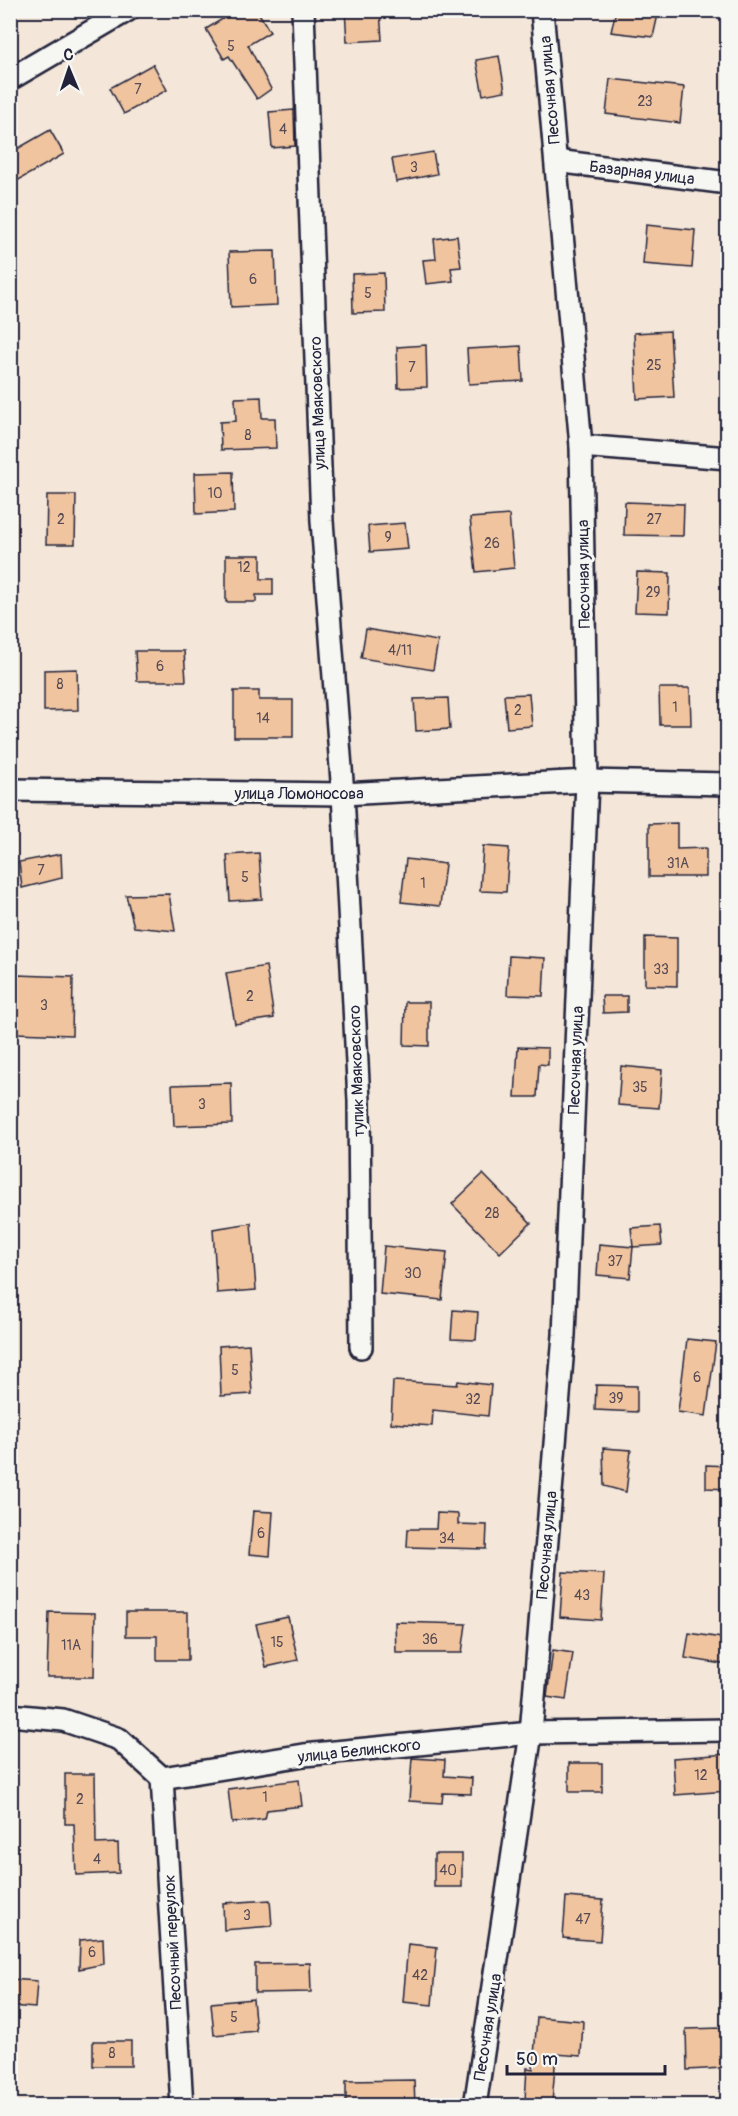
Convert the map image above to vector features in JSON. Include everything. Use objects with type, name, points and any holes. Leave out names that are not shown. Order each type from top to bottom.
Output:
[{"type":"street","points":[[10,79],[128,10]]},
{"type":"street","name":"улица Маяковского","points":[[303,10],[322,521],[343,794]]},
{"type":"street","name":"Песочная улица","points":[[475,2106],[531,1733],[564,1335],[587,781],[581,446],[542,10]]},
{"type":"street","name":"Базарная улица","points":[[556,161],[728,183]]},
{"type":"street","points":[[581,446],[728,458]]},
{"type":"street","name":"улица Ломоносова","points":[[10,790],[343,794],[587,781],[728,784]]},
{"type":"street","name":"тупик Маяковского","points":[[343,794],[359,1101],[361,1347]]},
{"type":"street","points":[[10,1715],[63,1720],[119,1739],[162,1778]]},
{"type":"street","name":"улица Белинского","points":[[162,1778],[304,1755],[531,1733],[728,1730]]},
{"type":"street","name":"Песочный переулок","points":[[162,1778],[182,2106]]},
{"type":"building","points":[[237,10],[257,10],[270,32],[248,45],[271,89],[257,99],[229,56],[224,59],[206,29]]},
{"type":"building","points":[[345,10],[380,10],[382,40],[347,42]]},
{"type":"building","points":[[616,10],[659,10],[653,37],[611,32]]},
{"type":"building","points":[[499,56],[505,91],[483,95],[476,60]]},
{"type":"building","points":[[153,64],[167,90],[124,114],[110,88]]},
{"type":"building","points":[[610,79],[684,87],[680,123],[606,114]]},
{"type":"building","points":[[294,110],[295,146],[272,148],[269,112]]},
{"type":"building","points":[[50,130],[64,154],[10,185],[10,153]]},
{"type":"building","points":[[433,152],[437,174],[396,182],[392,159]]},
{"type":"building","points":[[646,225],[695,230],[692,268],[643,264]]},
{"type":"building","points":[[457,236],[461,267],[451,268],[453,281],[426,284],[423,260],[436,259],[434,239]]},
{"type":"building","points":[[275,251],[277,305],[231,307],[229,252]]},
{"type":"building","points":[[384,273],[385,312],[353,313],[352,274]]},
{"type":"building","points":[[670,331],[674,397],[637,399],[634,333]]},
{"type":"building","points":[[426,345],[427,387],[398,388],[397,347]]},
{"type":"building","points":[[521,346],[523,381],[469,384],[467,349]]},
{"type":"building","points":[[261,397],[262,418],[275,418],[276,448],[221,450],[220,422],[236,421],[235,398]]},
{"type":"building","points":[[233,472],[234,512],[196,514],[195,473]]},
{"type":"building","points":[[47,495],[76,495],[75,544],[46,544]]},
{"type":"building","points":[[625,502],[684,504],[683,536],[624,535]]},
{"type":"building","points":[[509,515],[514,568],[476,572],[470,518]]},
{"type":"building","points":[[405,523],[408,549],[370,552],[368,526]]},
{"type":"building","points":[[226,555],[261,555],[261,579],[273,579],[273,595],[256,595],[256,602],[226,602]]},
{"type":"building","points":[[637,572],[670,573],[669,613],[635,612]]},
{"type":"building","points":[[366,629],[438,641],[433,670],[361,658]]},
{"type":"building","points":[[135,651],[184,651],[186,681],[137,681]]},
{"type":"building","points":[[77,669],[78,710],[44,711],[44,670]]},
{"type":"building","points":[[659,688],[690,688],[691,725],[660,725]]},
{"type":"building","points":[[234,691],[259,691],[259,700],[293,700],[293,737],[234,737]]},
{"type":"building","points":[[529,694],[532,726],[507,728],[504,695]]},
{"type":"building","points":[[448,698],[450,729],[416,731],[414,699]]},
{"type":"building","points":[[677,823],[677,849],[706,848],[706,877],[649,877],[649,824]]},
{"type":"building","points":[[483,846],[509,848],[506,892],[480,891]]},
{"type":"building","points":[[259,853],[262,899],[230,901],[227,855]]},
{"type":"building","points":[[61,854],[62,878],[22,888],[19,862]]},
{"type":"building","points":[[406,859],[445,864],[440,906],[401,902]]},
{"type":"building","points":[[169,894],[175,931],[134,927],[126,895]]},
{"type":"building","points":[[645,937],[677,938],[677,986],[645,985]]},
{"type":"building","points":[[509,956],[545,958],[543,996],[507,995]]},
{"type":"building","points":[[266,966],[274,1018],[235,1024],[226,973]]},
{"type":"building","points":[[17,975],[73,977],[72,1035],[15,1033]]},
{"type":"building","points":[[602,996],[627,996],[627,1012],[603,1013]]},
{"type":"building","points":[[405,1002],[429,1002],[429,1046],[404,1045]]},
{"type":"building","points":[[518,1047],[548,1048],[548,1065],[539,1064],[537,1097],[515,1097]]},
{"type":"building","points":[[621,1066],[662,1070],[659,1108],[618,1105]]},
{"type":"building","points":[[231,1083],[232,1124],[174,1126],[172,1085]]},
{"type":"building","points":[[483,1174],[531,1223],[500,1253],[452,1204]]},
{"type":"building","points":[[251,1223],[256,1290],[217,1293],[213,1229]]},
{"type":"building","points":[[660,1226],[662,1245],[633,1247],[631,1228]]},
{"type":"building","points":[[599,1244],[633,1247],[630,1278],[597,1275]]},
{"type":"building","points":[[384,1246],[447,1252],[442,1300],[380,1294]]},
{"type":"building","points":[[453,1310],[478,1312],[476,1340],[451,1339]]},
{"type":"building","points":[[687,1339],[716,1342],[706,1416],[678,1412]]},
{"type":"building","points":[[249,1344],[252,1394],[221,1396],[219,1346]]},
{"type":"building","points":[[393,1381],[457,1385],[458,1381],[491,1385],[488,1416],[433,1410],[432,1426],[391,1423]]},
{"type":"building","points":[[596,1385],[637,1386],[637,1412],[595,1410]]},
{"type":"building","points":[[603,1448],[631,1450],[626,1492],[604,1486]]},
{"type":"building","points":[[706,1465],[728,1466],[728,1489],[706,1488]]},
{"type":"building","points":[[253,1511],[273,1512],[270,1556],[249,1554]]},
{"type":"building","points":[[437,1513],[458,1514],[458,1524],[487,1525],[486,1549],[407,1547],[408,1529],[436,1529]]},
{"type":"building","points":[[563,1572],[604,1574],[601,1620],[560,1617]]},
{"type":"building","points":[[49,1612],[95,1613],[94,1677],[47,1677]]},
{"type":"building","points":[[126,1612],[188,1612],[188,1660],[157,1660],[157,1636],[126,1636]]},
{"type":"building","points":[[288,1617],[298,1660],[266,1667],[256,1624]]},
{"type":"building","points":[[395,1622],[466,1624],[462,1653],[396,1653]]},
{"type":"building","points":[[689,1633],[728,1639],[728,1665],[685,1658]]},
{"type":"building","points":[[553,1650],[573,1653],[566,1700],[547,1697]]},
{"type":"building","points":[[728,1754],[728,1791],[675,1795],[673,1758]]},
{"type":"building","points":[[412,1758],[445,1760],[444,1776],[472,1778],[471,1794],[443,1793],[442,1803],[409,1801]]},
{"type":"building","points":[[569,1763],[602,1763],[602,1792],[569,1792]]},
{"type":"building","points":[[65,1774],[95,1774],[96,1844],[118,1843],[119,1873],[76,1875],[74,1824],[65,1824]]},
{"type":"building","points":[[299,1780],[302,1806],[267,1810],[265,1819],[232,1823],[228,1789]]},
{"type":"building","points":[[434,1854],[462,1854],[462,1887],[434,1887]]},
{"type":"building","points":[[566,1897],[603,1900],[600,1941],[563,1938]]},
{"type":"building","points":[[270,1900],[272,1926],[224,1930],[223,1903]]},
{"type":"building","points":[[103,1938],[104,1964],[79,1969],[80,1940]]},
{"type":"building","points":[[408,1944],[437,1947],[432,2005],[403,2002]]},
{"type":"building","points":[[310,1963],[311,1992],[255,1993],[255,1964]]},
{"type":"building","points":[[10,1979],[37,1981],[35,2008],[10,2006]]},
{"type":"building","points":[[253,1999],[256,2031],[214,2035],[211,2003]]},
{"type":"building","points":[[537,2017],[583,2021],[581,2056],[556,2054],[552,2103],[525,2101],[527,2068],[533,2069]]},
{"type":"building","points":[[722,2028],[723,2068],[687,2070],[686,2029]]},
{"type":"building","points":[[93,2041],[131,2041],[131,2066],[93,2066]]},
{"type":"building","points":[[414,2080],[415,2106],[346,2106],[346,2081]]}]
